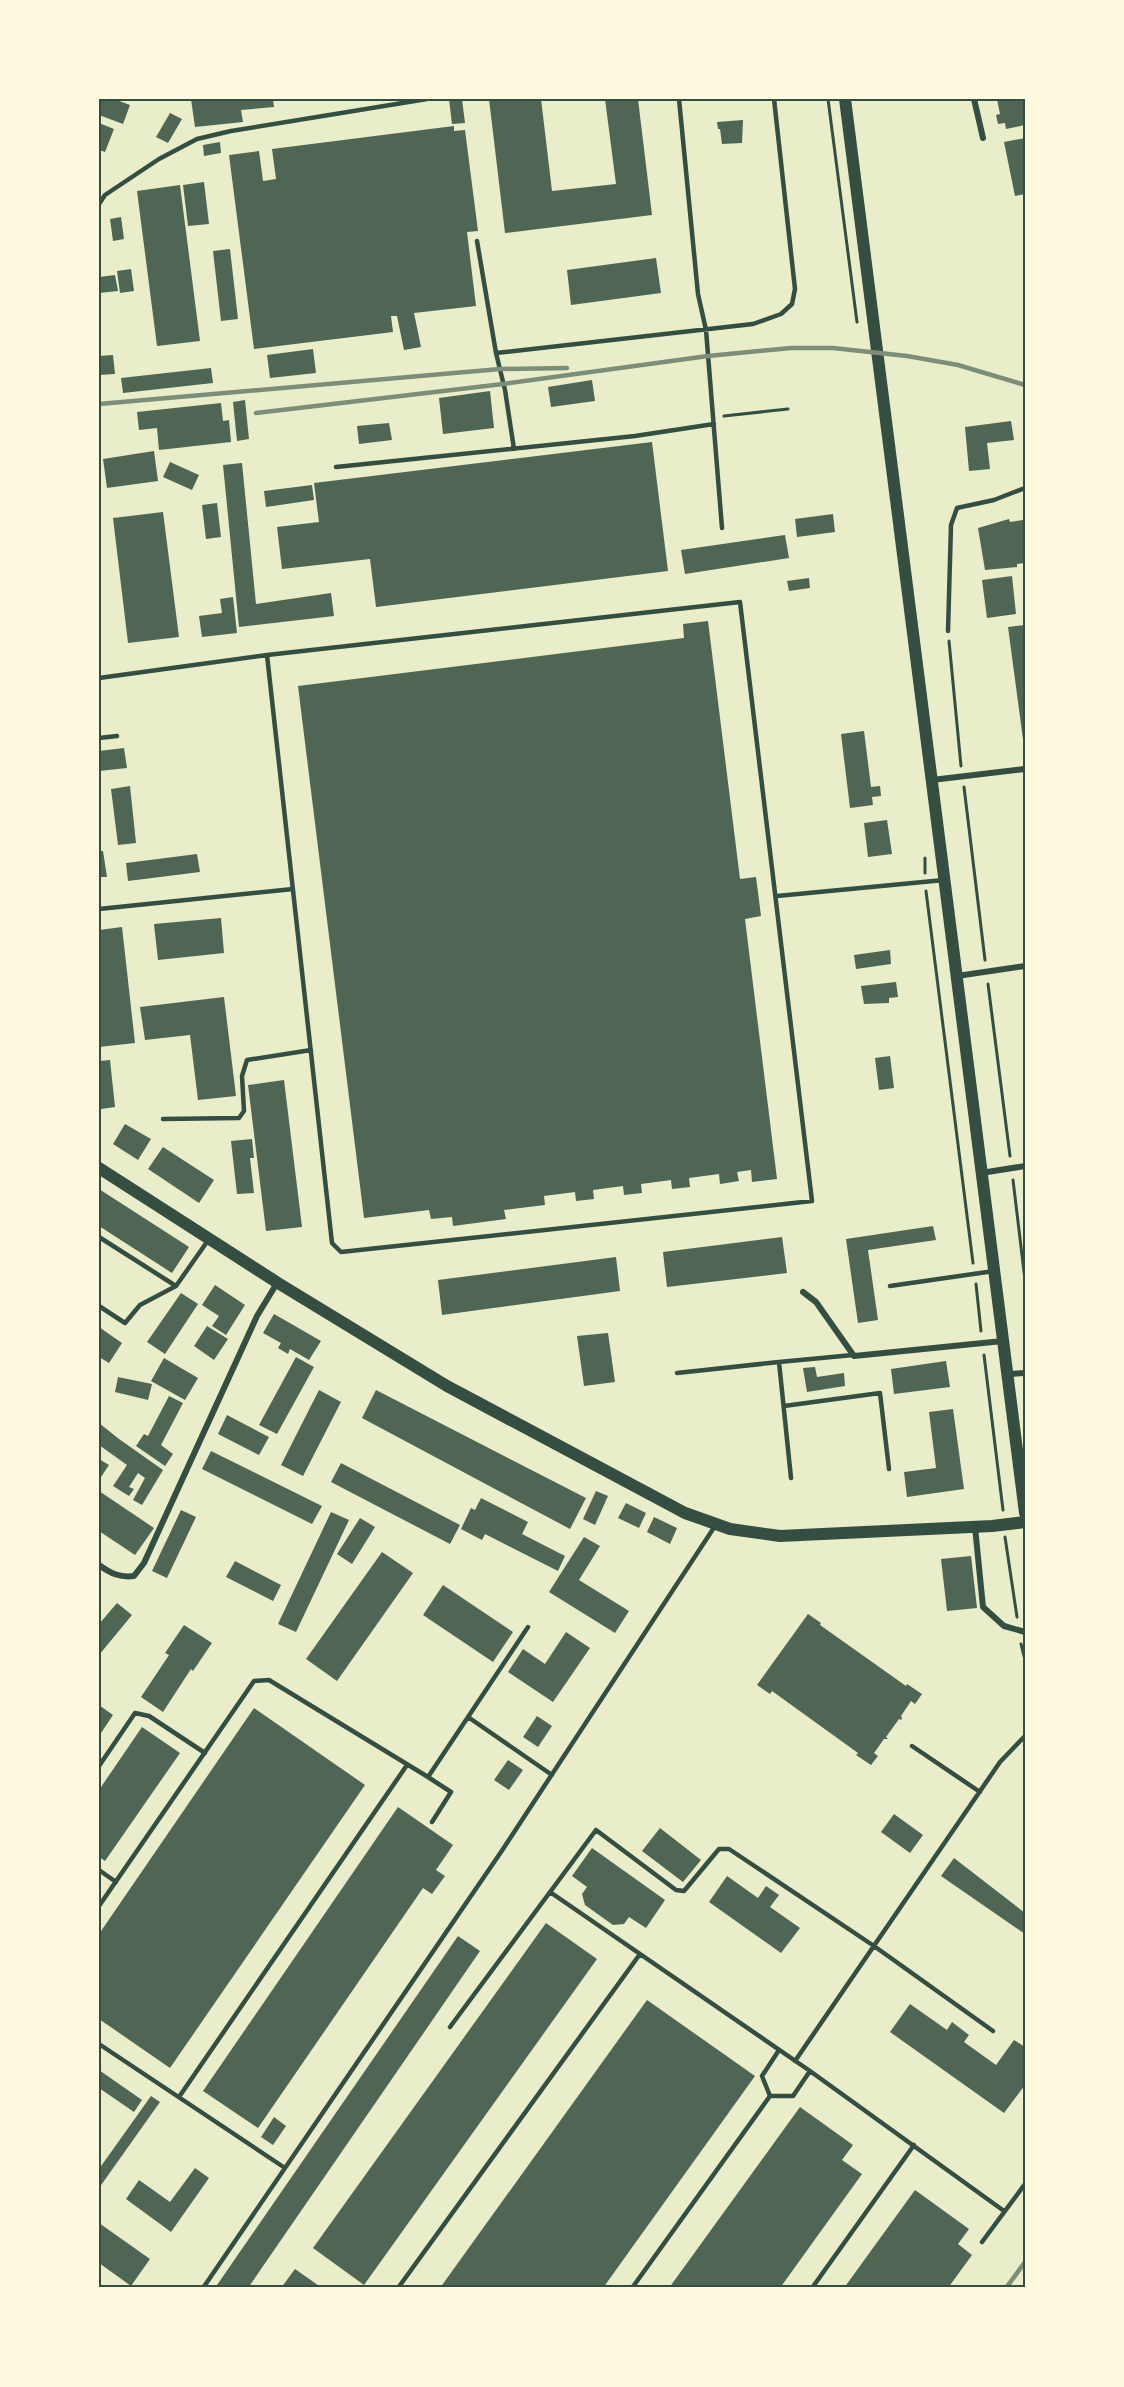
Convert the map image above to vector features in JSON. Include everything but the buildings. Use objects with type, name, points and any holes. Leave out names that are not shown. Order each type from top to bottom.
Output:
[{"type":"main road","points":[[845,99],[1025,1513]]},
{"type":"main road","points":[[99,1168],[278,1283],[447,1386],[685,1513],[730,1529],[780,1536],[975,1527],[1025,1522]]},
{"type":"street","points":[[974,99],[983,138]]},
{"type":"street","points":[[932,780],[1025,769]]},
{"type":"street","points":[[956,976],[1025,966]]},
{"type":"street","points":[[981,1173],[1025,1167]]},
{"type":"street","points":[[99,1565],[124,1578],[134,1576],[144,1563],[257,1316],[278,1283]]},
{"type":"street","points":[[803,1292],[816,1302],[853,1354],[1003,1341]]},
{"type":"street","points":[[1007,1374],[1025,1373]]},
{"type":"street","points":[[975,1527],[984,1607],[1004,1626],[1022,1631]]},
{"type":"lane","points":[[99,204],[105,195],[159,159],[197,139],[231,131],[427,99]]},
{"type":"lane","points":[[679,99],[698,294],[706,330],[722,528]]},
{"type":"lane","points":[[496,353],[753,324],[781,314],[792,304],[795,289],[774,99]]},
{"type":"lane","points":[[477,241],[514,449]]},
{"type":"lane","points":[[336,467],[635,436],[714,424]]},
{"type":"lane","points":[[948,630],[951,525],[957,508],[994,500],[1025,488]]},
{"type":"lane","points":[[99,678],[267,655],[740,602],[812,1201],[341,1252],[332,1243],[267,655]]},
{"type":"lane","points":[[99,738],[117,736]]},
{"type":"lane","points":[[777,896],[944,880]]},
{"type":"lane","points":[[99,909],[293,889]]},
{"type":"lane","points":[[163,1119],[239,1118],[244,1111],[242,1077],[247,1060],[310,1050]]},
{"type":"lane","points":[[99,1237],[176,1286]]},
{"type":"lane","points":[[99,1306],[124,1323],[140,1305],[176,1286],[209,1239]]},
{"type":"lane","points":[[890,1286],[994,1272]]},
{"type":"lane","points":[[677,1373],[853,1354]]},
{"type":"lane","points":[[778,1362],[791,1478]]},
{"type":"lane","points":[[784,1406],[880,1393],[889,1469]]},
{"type":"lane","points":[[203,2288],[552,1775],[716,1524]]},
{"type":"lane","points":[[428,1777],[528,1627]]},
{"type":"lane","points":[[99,1906],[254,1681],[269,1680],[451,1792],[432,1822]]},
{"type":"lane","points":[[99,1766],[135,1713],[149,1716],[205,1753]]},
{"type":"lane","points":[[468,1717],[552,1775]]},
{"type":"lane","points":[[795,2061],[1000,1762],[1025,1736]]},
{"type":"lane","points":[[912,1746],[980,1792]]},
{"type":"lane","points":[[179,2097],[407,1765]]},
{"type":"lane","points":[[450,2027],[596,1830],[676,1890],[684,1891],[719,1849],[729,1849],[874,1946],[993,2031]]},
{"type":"lane","points":[[99,1870],[116,1882]]},
{"type":"lane","points":[[550,1892],[810,2071],[1004,2211]]},
{"type":"lane","points":[[398,2288],[640,1954]]},
{"type":"lane","points":[[99,2044],[285,2168]]},
{"type":"lane","points":[[770,2097],[762,2076],[779,2050]]},
{"type":"lane","points":[[770,2097],[793,2096],[810,2071]]},
{"type":"lane","points":[[632,2288],[770,2097]]},
{"type":"lane","points":[[812,2288],[914,2145]]},
{"type":"lane","points":[[982,2242],[1025,2184]]},
{"type":"path","points":[[828,99],[857,327]]},
{"type":"path","points":[[713,417],[788,409]]},
{"type":"path","points":[[948,630],[962,776],[1025,1280]]},
{"type":"path","points":[[925,850],[925,882],[1004,1524],[1025,1660]]},
{"type":"railway","points":[[256,413],[503,384],[708,356],[791,348],[833,348],[907,356],[958,365],[1025,385]]},
{"type":"railway","points":[[99,404],[500,369],[567,368]]},
{"type":"railway","points":[[1006,2288],[1025,2262]]}]
